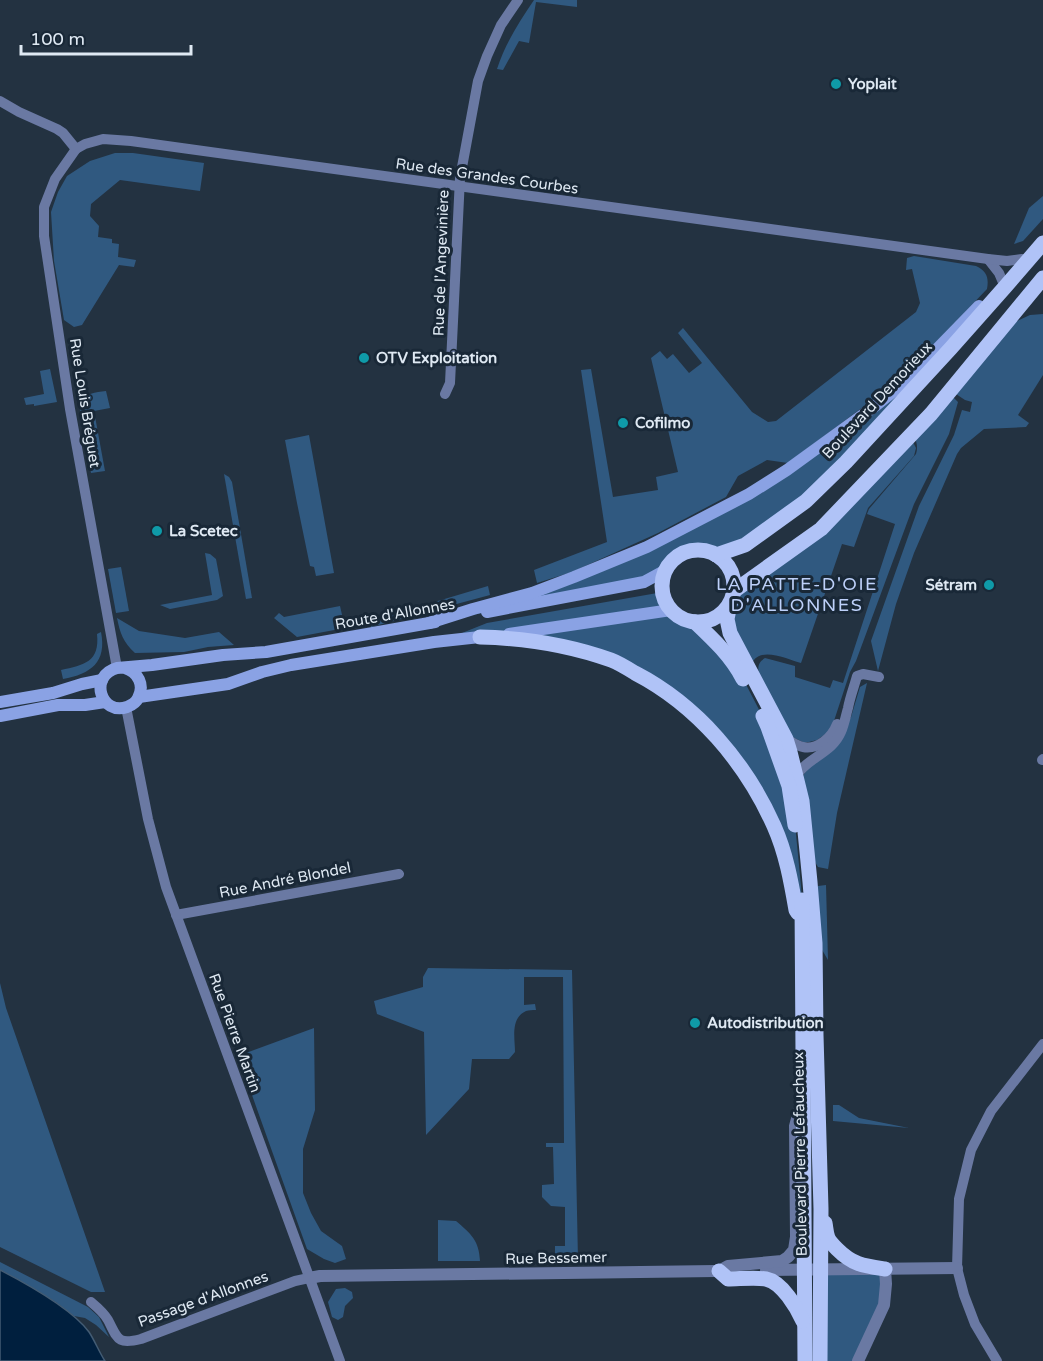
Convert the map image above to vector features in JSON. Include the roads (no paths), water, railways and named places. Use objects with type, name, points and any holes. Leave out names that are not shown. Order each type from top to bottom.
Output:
[{"type":"main road","points":[[429,623],[532,593],[574,577],[647,547],[749,495],[787,470],[906,381],[1004,284],[1022,259],[1043,237]]},
{"type":"main road","name":"Boulevard Demorieux","points":[[716,555],[745,545],[806,501],[846,462],[1043,243]]},
{"type":"main road","points":[[732,598],[734,579],[731,570],[716,555],[703,551],[688,552],[675,559],[666,570],[662,587],[671,610],[682,618],[695,622],[709,621],[721,615],[732,598],[821,529],[931,414],[1043,278]]},
{"type":"main road","name":"Route d'Allonnes","points":[[121,668],[266,652],[429,623],[644,582],[666,570]]},
{"type":"main road","name":"Boulevard Pierre Lefaucheux","points":[[732,598],[727,619],[730,633],[786,739],[802,801],[815,943],[821,1209],[820,1361]]},
{"type":"main road","points":[[139,697],[228,684],[291,665],[434,642],[521,633],[671,610]]},
{"type":"main road","name":"Boulevard Pierre Lefaucheux","points":[[695,622],[715,640],[739,671],[768,727],[789,786],[795,824],[802,919],[805,1361]]},
{"type":"main road","points":[[480,637],[514,638],[572,648],[612,660],[652,682],[683,704],[716,736],[750,780],[775,827],[789,869],[796,910],[802,919]]},
{"type":"main road","points":[[0,716],[58,705],[105,702],[115,707],[126,707],[136,702],[139,697],[141,688],[135,673],[121,668],[108,672],[102,680],[100,690],[105,702]]},
{"type":"main road","points":[[0,702],[53,693],[102,680]]},
{"type":"main road","points":[[821,1209],[828,1238],[845,1257],[867,1267],[885,1269]]},
{"type":"main road","points":[[717,1271],[728,1279],[767,1279],[775,1283],[794,1305],[805,1327]]},
{"type":"street","name":"Rue de l'Angevinière","points":[[445,394],[450,383],[458,187],[477,81],[501,25],[518,0]]},
{"type":"street","points":[[0,101],[57,129],[76,149]]},
{"type":"street","name":"Rue des Grandes Courbes","points":[[76,149],[94,140],[116,139],[988,259],[1007,261],[1022,259]]},
{"type":"street","name":"Rue Louis Bréguet","points":[[76,149],[55,179],[44,207],[44,236],[70,409],[121,668]]},
{"type":"street","points":[[988,259],[1004,284]]},
{"type":"street","points":[[796,776],[802,767],[836,741],[843,728],[857,676],[863,674],[879,677]]},
{"type":"street","points":[[786,739],[803,747],[810,748],[818,745],[831,735],[848,706]]},
{"type":"street","name":"Rue Pierre Martin","points":[[126,707],[156,854],[176,915],[340,1361]]},
{"type":"street","name":"Rue André Blondel","points":[[176,915],[399,874]]},
{"type":"street","points":[[997,1361],[975,1324],[963,1295],[957,1268],[959,1199],[971,1150],[991,1111],[1043,1044]]},
{"type":"street","points":[[717,1271],[728,1266],[782,1261],[794,1250],[797,1218],[795,1126],[803,1094]]},
{"type":"street","points":[[820,1269],[957,1268]]},
{"type":"street","name":"Rue Bessemer","points":[[309,1278],[320,1276],[820,1269]]},
{"type":"street","points":[[858,1361],[884,1305],[885,1269]]},
{"type":"street","name":"Passage d'Allonnes","points":[[91,1302],[107,1318],[116,1338],[128,1342],[295,1281],[309,1278]]},
{"type":"place","name":"Yoplait","points":[[836,84]]},
{"type":"place","name":"OTV Exploitation","points":[[364,358]]},
{"type":"place","name":"Cofilmo","points":[[623,423]]},
{"type":"place","name":"La Scetec","points":[[157,531]]},
{"type":"place","name":"Sétram","points":[[989,585]]},
{"type":"place","name":"Autodistribution","points":[[695,1023]]},
{"type":"district","name":"LA PATTE-D'OIE D'ALLONNES","points":[[797,594]]}]
